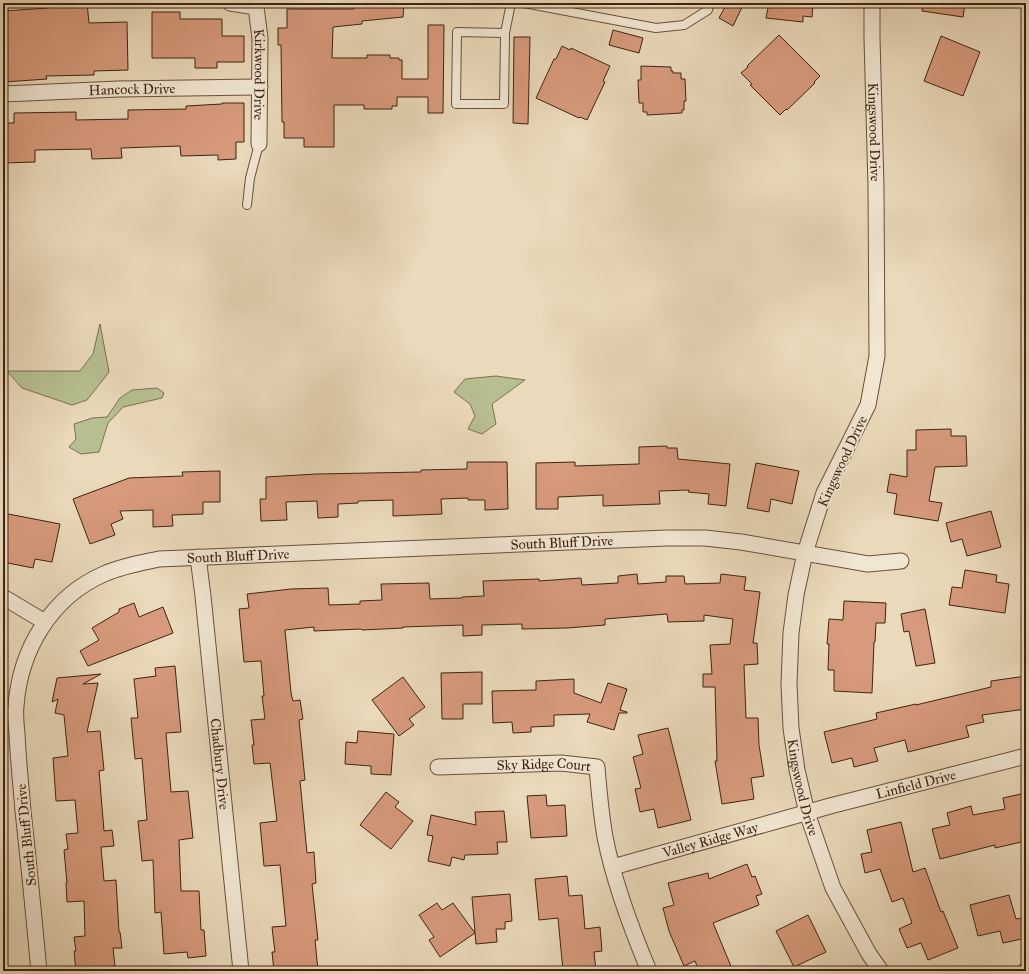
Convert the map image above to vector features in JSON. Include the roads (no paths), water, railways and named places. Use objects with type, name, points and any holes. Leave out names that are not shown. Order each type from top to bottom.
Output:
[{"type":"street","name":"Kirkwood Drive","points":[[230,3],[256,7],[260,38],[259,144]]},
{"type":"street","name":"Kingswood Drive","points":[[872,3],[876,187],[877,356],[868,405],[824,493],[805,553],[796,595],[791,633],[788,684],[796,770],[807,813],[833,888],[869,954],[881,971]]},
{"type":"street","name":"Hancock Drive","points":[[3,94],[119,89],[260,87]]},
{"type":"street","name":"South Bluff Drive","points":[[39,971],[18,756],[16,706],[22,672],[31,644],[44,622],[62,602],[80,588],[103,574],[129,565],[159,559],[666,538],[705,538],[740,542],[868,564],[901,561]]},
{"type":"street","name":"Chadbury Drive","points":[[198,557],[241,971]]},
{"type":"street","points":[[3,597],[44,622]]},
{"type":"street","name":"Linfield Drive","points":[[807,813],[1026,756]]},
{"type":"street","name":"Sky Ridge Court","points":[[438,767],[561,763],[596,767],[600,807],[613,867]]},
{"type":"street","name":"Valley Ridge Way","points":[[613,867],[807,813]]},
{"type":"street","points":[[613,867],[625,908],[649,971]]},
{"type":"lane","points":[[505,33],[457,32],[456,104],[504,104],[505,33],[511,3]]},
{"type":"lane","points":[[524,3],[656,28],[684,25],[708,10],[710,3]]},
{"type":"lane","points":[[247,205],[250,178],[259,144]]}]
